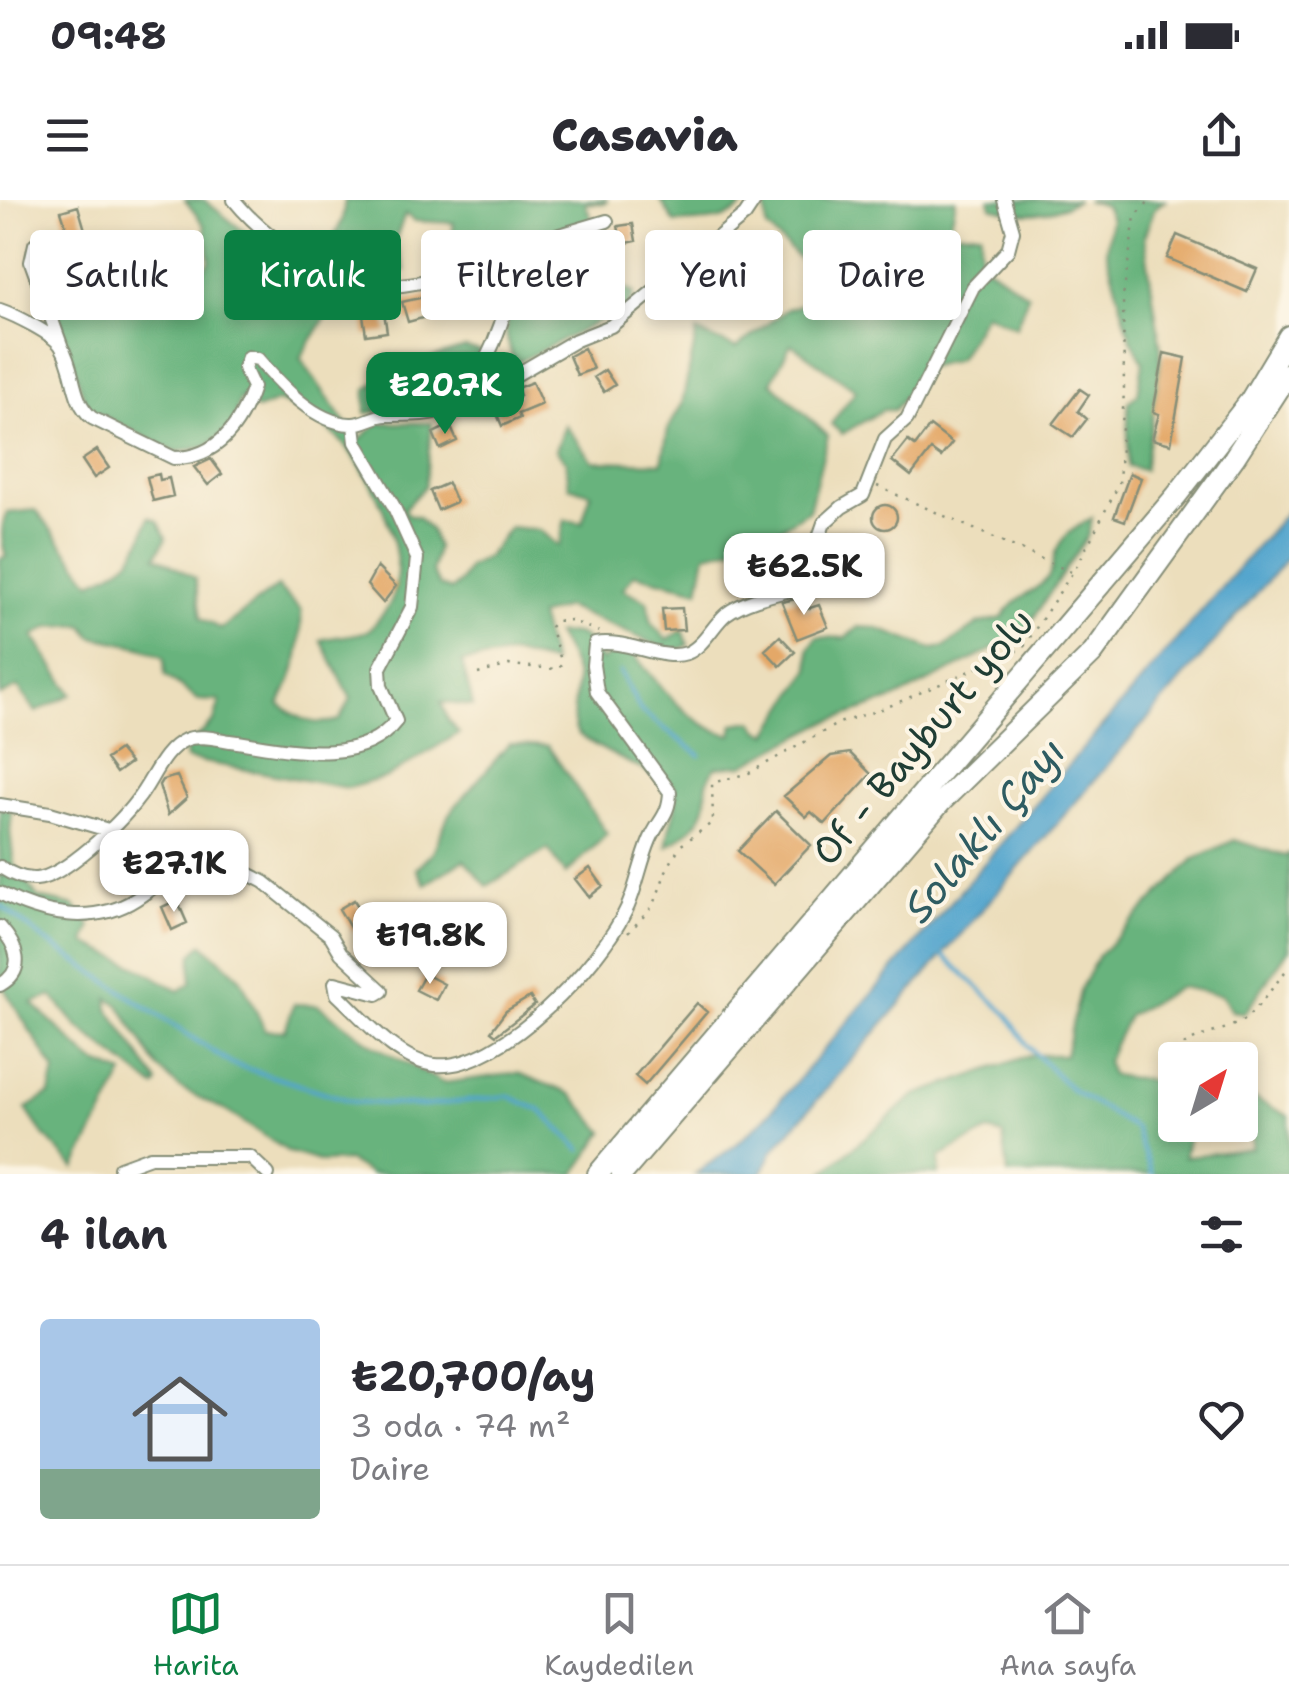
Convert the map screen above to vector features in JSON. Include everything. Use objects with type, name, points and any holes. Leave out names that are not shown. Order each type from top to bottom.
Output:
[{"type":"highway","name":"Of - Bayburt yolu","points":[[598,1174],[1176,496],[1250,401],[1289,336]]},
{"type":"highway","name":"Of - Bayburt yolu","points":[[622,1174],[941,802],[1101,642],[1234,458],[1289,373]]},
{"type":"highway","points":[[1074,615],[1090,618],[1100,629],[1101,642]]},
{"type":"highway","points":[[1049,643],[1064,662],[1078,668]]},
{"type":"street","points":[[234,200],[276,241],[361,284],[387,286],[421,280]]},
{"type":"street","points":[[51,320],[81,409],[174,458],[188,458],[208,450],[232,432],[245,413],[253,387],[244,368],[248,358],[258,359],[307,406],[334,421],[354,425],[375,415],[434,412],[471,401],[576,340],[611,326],[745,215],[756,200]]},
{"type":"street","points":[[0,893],[34,909],[100,914],[133,901],[194,858],[231,865],[264,882],[331,936],[341,953],[382,991],[377,994],[335,983],[337,994],[401,1051],[429,1065],[451,1066],[484,1056],[566,993],[606,944],[628,905],[652,835],[669,811],[670,792],[597,692],[595,644],[613,641],[672,655],[691,652],[725,615],[744,604],[807,586],[812,581],[816,546],[824,523],[863,495],[885,439],[907,419],[973,287],[1008,250],[1013,231],[1004,200]]},
{"type":"street","points":[[576,230],[606,221]]},
{"type":"street","points":[[0,310],[15,315],[60,345]]},
{"type":"street","points":[[434,412],[452,404],[467,390],[496,340],[502,320]]},
{"type":"street","points":[[0,868],[33,880],[64,867],[136,802],[170,750],[186,738],[331,752],[361,746],[386,734],[396,721],[381,686],[380,668],[412,607],[417,558],[394,505],[356,442],[354,425]]},
{"type":"street","points":[[0,805],[50,813],[108,830]]},
{"type":"street","points":[[0,927],[15,944],[18,961],[15,971],[0,985]]},
{"type":"street","points":[[120,1168],[150,1157],[234,1156],[250,1157],[268,1174]]},
{"type":"path","points":[[629,932],[654,905],[666,870],[680,846],[713,822],[712,784],[749,772],[838,723],[885,708],[1022,648],[1072,573],[1119,484],[1123,297],[1134,217],[1150,200]]},
{"type":"path","points":[[868,482],[1072,573]]},
{"type":"path","points":[[478,674],[509,664],[557,670],[562,663],[550,627],[562,619],[585,625],[613,641]]},
{"type":"path","points":[[1190,1042],[1244,1020],[1289,966]]},
{"type":"green space","points":[[185,200],[204,200],[242,230],[224,230],[224,320],[324,320],[300,358],[358,441],[378,423],[432,423],[425,486],[404,509],[431,531],[437,547],[432,572],[440,586],[451,590],[468,567],[487,557],[510,527],[539,530],[559,546],[565,520],[582,523],[591,493],[569,486],[566,461],[556,450],[565,425],[593,461],[662,463],[668,429],[682,404],[697,332],[736,348],[773,320],[783,320],[787,309],[803,304],[803,320],[961,320],[961,233],[981,232],[981,262],[1028,295],[1016,327],[985,313],[958,359],[927,367],[894,410],[883,410],[842,434],[831,424],[856,390],[791,344],[771,382],[828,436],[809,510],[759,542],[706,554],[699,590],[634,574],[623,589],[647,601],[652,624],[667,640],[683,630],[688,645],[674,652],[566,607],[539,616],[552,663],[514,654],[462,662],[473,706],[441,702],[459,733],[387,777],[348,788],[186,759],[185,749],[214,721],[220,701],[198,700],[165,675],[164,657],[141,647],[93,637],[83,625],[50,627],[33,636],[72,694],[36,712],[18,687],[0,696],[0,559],[6,556],[3,524],[7,513],[36,510],[91,582],[115,571],[130,558],[141,542],[149,517],[158,521],[166,538],[156,556],[195,578],[201,618],[221,629],[277,587],[301,610],[298,659],[279,704],[301,718],[330,722],[339,720],[351,699],[321,640],[369,630],[393,595],[397,573],[388,523],[352,454],[331,432],[278,401],[257,410],[240,398],[233,426],[206,447],[175,452],[87,408],[60,320],[204,320],[204,269],[210,261],[204,225]]},
{"type":"green space","points":[[345,200],[607,200],[585,203],[596,230],[453,230],[454,223],[415,221],[405,214],[399,230],[337,230]]},
{"type":"green space","points":[[660,200],[748,200],[725,218],[675,223]]},
{"type":"green space","points":[[765,200],[956,200],[950,230],[803,230],[803,262],[783,243],[783,230],[767,228]]},
{"type":"green space","points":[[989,200],[1078,200],[1055,210],[1025,214],[992,207]]},
{"type":"green space","points":[[1085,200],[1165,200],[1155,208],[1144,236],[1161,349],[1144,470],[1128,467],[1128,402],[1138,394],[1143,362],[1130,337],[1106,251],[1111,219],[1105,206]]},
{"type":"green space","points":[[625,288],[634,293],[625,308]]},
{"type":"green space","points":[[507,320],[602,320],[514,364]]},
{"type":"green space","points":[[465,348],[482,352],[457,393],[441,403],[366,413],[366,390],[378,382],[414,364]]},
{"type":"green space","points":[[1092,518],[1088,535],[1023,634],[894,699],[824,723],[743,765],[716,767],[708,780],[700,817],[688,832],[667,846],[676,802],[674,785],[577,732],[576,677],[556,634],[579,635],[602,661],[612,652],[631,651],[676,702],[717,731],[732,735],[734,724],[753,721],[768,734],[810,669],[809,649],[817,637],[845,638],[858,627],[876,628],[932,649],[945,647],[978,624],[1002,618],[1045,581],[1062,540]]},
{"type":"green space","points":[[509,744],[548,746],[607,834],[566,874],[548,849],[487,886],[464,860],[425,884],[416,869],[433,852],[449,814]]},
{"type":"green space","points":[[0,808],[12,811],[14,865],[38,898],[74,906],[91,926],[85,943],[179,991],[191,983],[192,954],[203,944],[241,979],[265,1030],[285,1031],[294,1004],[318,1005],[373,1045],[443,1083],[518,1073],[571,1094],[604,1132],[575,1174],[370,1174],[348,1161],[322,1162],[289,1152],[228,1112],[180,1088],[158,1068],[119,1005],[108,998],[108,1008],[158,1083],[155,1087],[78,1027],[52,996],[32,1003],[92,1061],[124,1074],[75,1168],[42,1133],[26,1109],[50,1094],[55,1071],[0,982]]},
{"type":"green space","points":[[1234,840],[1285,856],[1289,853],[1289,949],[1245,1013],[1232,1011],[1222,995],[1180,987],[1128,1016],[1106,1061],[1111,1075],[1158,1085],[1158,1142],[1187,1142],[1184,1157],[1252,1148],[1252,1142],[1258,1142],[1258,1100],[1289,1116],[1289,1174],[1008,1174],[1003,1135],[988,1131],[940,1157],[939,1174],[822,1174],[915,1095],[1031,1055],[1065,1055],[1081,988],[1098,956],[1194,859]]},
{"type":"water","points":[[1289,509],[1289,556],[772,1152],[762,1174],[695,1174],[765,1118]]},
{"type":"building","points":[[78,206],[85,230],[67,230],[61,211]]},
{"type":"building","points":[[633,224],[636,241],[625,243],[625,230],[619,230],[618,226]]},
{"type":"building","points":[[1177,235],[1257,269],[1247,292],[1167,258]]},
{"type":"building","points":[[421,298],[421,318],[408,322],[402,302]]},
{"type":"building","points":[[364,320],[385,320],[387,332],[366,335]]},
{"type":"building","points":[[584,348],[593,369],[577,375],[569,356]]},
{"type":"building","points":[[1164,353],[1186,358],[1171,444],[1152,439],[1159,414],[1153,412]]},
{"type":"building","points":[[605,370],[615,385],[604,392],[594,377]]},
{"type":"building","points":[[532,382],[542,404],[502,426],[494,407],[520,395],[517,388]]},
{"type":"building","points":[[1080,389],[1089,395],[1078,411],[1087,419],[1073,437],[1053,424]]},
{"type":"building","points":[[450,425],[457,441],[440,449],[433,433]]},
{"type":"building","points":[[930,426],[952,443],[941,457],[931,450],[911,476],[892,461],[908,441],[915,446]]},
{"type":"building","points":[[97,450],[109,468],[94,478],[82,460]]},
{"type":"building","points":[[211,459],[222,474],[208,485],[194,467]]},
{"type":"building","points":[[1130,473],[1141,478],[1125,521],[1114,517]]},
{"type":"building","points":[[159,474],[160,480],[169,478],[173,496],[153,501],[147,477]]},
{"type":"building","points":[[448,483],[456,502],[438,510],[430,491]]},
{"type":"building","points":[[885,505],[894,508],[894,526],[885,529],[876,526],[873,517],[876,508]]},
{"type":"building","points":[[781,537],[794,542],[787,561],[802,558],[802,577],[784,581],[777,549]]},
{"type":"building","points":[[377,567],[396,586],[383,603],[367,585]]},
{"type":"building","points":[[800,598],[804,610],[819,605],[828,627],[797,639],[782,602]]},
{"type":"building","points":[[682,608],[684,630],[664,631],[662,609]]},
{"type":"building","points":[[780,636],[795,652],[780,666],[765,650]]},
{"type":"building","points":[[119,750],[130,763],[116,773],[106,759]]},
{"type":"building","points":[[850,753],[871,774],[825,824],[811,812],[806,817],[784,796],[831,756]]},
{"type":"building","points":[[177,776],[187,798],[168,815],[159,785],[162,780]]},
{"type":"building","points":[[776,811],[811,845],[774,884],[738,851]]},
{"type":"building","points":[[590,868],[603,886],[589,897],[575,879]]},
{"type":"building","points":[[177,900],[187,923],[172,930],[162,907]]},
{"type":"building","points":[[354,900],[367,921],[352,931],[339,909]]},
{"type":"building","points":[[379,927],[397,939],[387,954],[369,942]]},
{"type":"building","points":[[425,974],[444,984],[436,1000],[416,990]]},
{"type":"building","points":[[530,997],[535,1005],[496,1035],[491,1031],[506,1011]]},
{"type":"building","points":[[697,1003],[707,1012],[645,1085],[635,1076]]},
{"type":"waterway","points":[[620,672],[641,711],[700,755]]},
{"type":"waterway","points":[[0,905],[43,939],[232,1064],[355,1102],[424,1106],[508,1096],[540,1110],[581,1150]]},
{"type":"waterway","points":[[943,955],[1008,1015],[1028,1046],[1072,1090],[1135,1128],[1152,1174]]},
{"type":"water label","name":"Solaklı Çayı","points":[[984,830]]}]
